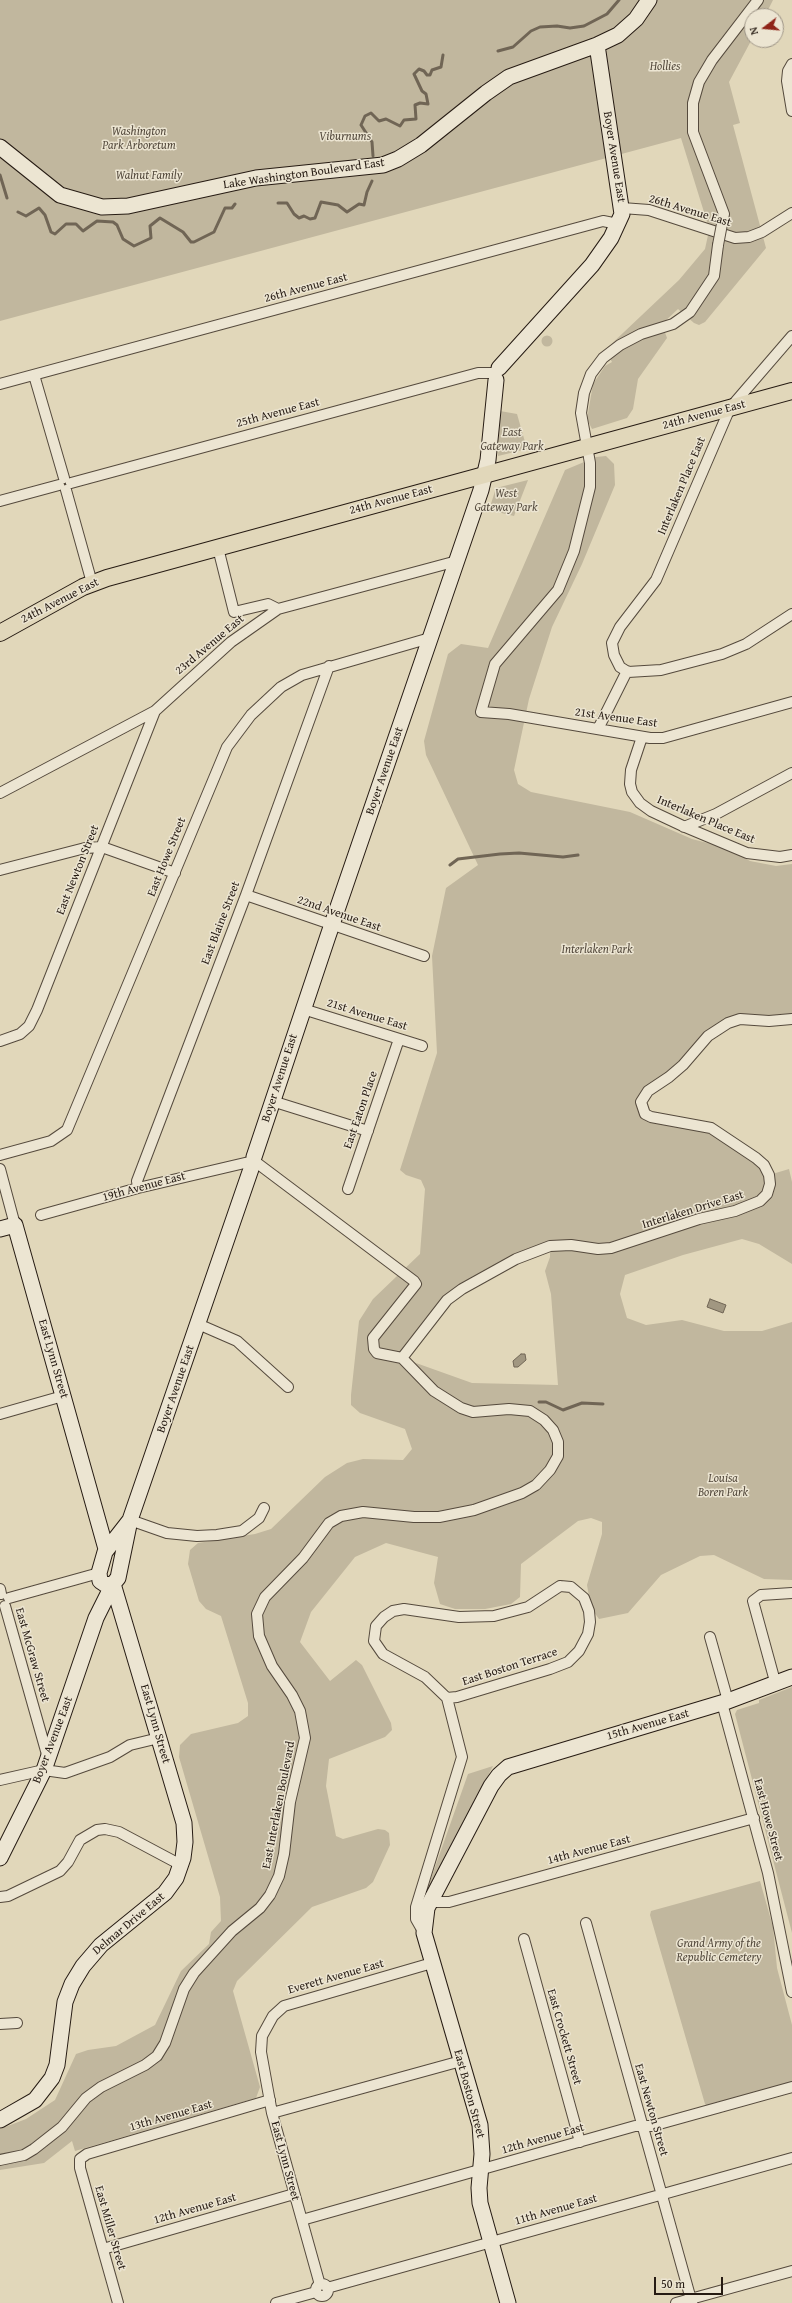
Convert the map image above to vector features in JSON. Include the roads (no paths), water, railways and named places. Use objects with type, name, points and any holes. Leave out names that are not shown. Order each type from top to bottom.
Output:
[{"type":"main road","name":"24th Avenue East","points":[[0,633],[92,583],[792,391]]},
{"type":"street","name":"Lake Washington Boulevard East","points":[[0,147],[60,195],[102,207],[128,206],[256,178],[375,166],[391,162],[409,153],[509,77],[597,46],[618,35],[630,26],[649,0]]},
{"type":"street","points":[[587,447],[582,421],[582,406],[586,385],[594,369],[603,358],[620,345],[641,334],[673,324],[690,312],[714,276],[724,214],[693,132],[693,103],[699,82],[712,60],[758,0]]},
{"type":"street","name":"Boyer Avenue East","points":[[0,1858],[46,1764],[96,1618],[113,1584],[118,1578],[130,1520],[198,1324],[303,1009],[486,474],[496,374],[592,265],[618,224],[622,208],[597,46]]},
{"type":"street","points":[[790,67],[788,94],[792,111]]},
{"type":"street","name":"26th Avenue East","points":[[622,208],[649,210],[735,238],[749,237],[762,232],[792,213]]},
{"type":"street","name":"26th Avenue East","points":[[0,384],[603,221],[618,224]]},
{"type":"street","name":"Interlaken Place East","points":[[627,671],[620,667],[614,655],[612,643],[620,627],[656,580],[730,408],[792,336]]},
{"type":"street","name":"25th Avenue East","points":[[0,501],[478,373],[496,374]]},
{"type":"street","points":[[34,375],[92,583]]},
{"type":"street","name":"21st Avenue East","points":[[587,447],[590,463],[589,494],[569,567],[558,590],[550,601],[499,658],[492,673],[481,712],[509,714],[642,737],[663,738],[792,702]]},
{"type":"street","points":[[218,548],[234,612],[268,604],[278,609]]},
{"type":"street","name":"23rd Avenue East","points":[[0,793],[155,712],[231,642],[278,609],[457,561]]},
{"type":"street","points":[[598,729],[627,671],[638,672],[661,670],[722,654],[746,644],[792,614]]},
{"type":"street","name":"East Howe Street","points":[[0,1155],[51,1141],[67,1130],[227,747],[250,714],[281,687],[302,675],[328,666],[430,638]]},
{"type":"street","name":"East Blaine Street","points":[[138,1188],[138,1181],[246,895],[328,666]]},
{"type":"street","name":"East Newton Street","points":[[0,1040],[20,1034],[29,1026],[38,1010],[155,712]]},
{"type":"street","name":"Interlaken Place East","points":[[642,737],[631,770],[630,784],[632,792],[640,804],[684,827],[747,853],[763,856],[792,856]]},
{"type":"street","points":[[684,827],[716,814],[792,773]]},
{"type":"street","points":[[0,870],[85,848],[102,847],[175,873]]},
{"type":"street","name":"22nd Avenue East","points":[[246,895],[424,956]]},
{"type":"street","name":"21st Avenue East","points":[[303,1009],[422,1046]]},
{"type":"street","name":"Interlaken Drive East","points":[[402,1358],[447,1300],[516,1259],[550,1246],[571,1245],[598,1249],[611,1248],[699,1219],[735,1211],[760,1201],[766,1194],[770,1184],[770,1175],[764,1165],[756,1158],[711,1128],[650,1117],[646,1114],[641,1102],[648,1091],[669,1077],[683,1065],[708,1036],[728,1022],[740,1019],[769,1021],[792,1019]]},
{"type":"street","name":"East Eaton Place","points":[[348,1189],[399,1039]]},
{"type":"street","points":[[272,1101],[368,1131]]},
{"type":"street","points":[[253,1162],[405,1272],[416,1284],[373,1338],[374,1349],[378,1353],[402,1358]]},
{"type":"street","name":"19th Avenue East","points":[[41,1215],[138,1188],[253,1162]]},
{"type":"street","name":"East Lynn Street","points":[[0,1169],[107,1549]]},
{"type":"street","points":[[0,1229],[15,1225]]},
{"type":"street","points":[[198,1324],[237,1341],[288,1387]]},
{"type":"street","name":"East Interlaken Boulevard","points":[[0,2160],[24,2155],[34,2149],[62,2127],[86,2098],[101,2087],[145,2065],[157,2056],[165,2043],[184,1989],[194,1973],[232,1931],[260,1908],[270,1895],[279,1876],[284,1854],[290,1802],[305,1738],[300,1711],[292,1695],[272,1666],[259,1636],[257,1614],[265,1597],[303,1558],[329,1523],[340,1516],[363,1512],[414,1517],[439,1517],[463,1513],[522,1493],[543,1478],[555,1463],[558,1456],[558,1442],[553,1430],[544,1420],[530,1411],[519,1409],[473,1412],[461,1408],[434,1391],[402,1358]]},
{"type":"street","points":[[0,1414],[63,1396]]},
{"type":"street","points":[[130,1520],[167,1533],[197,1536],[217,1535],[242,1531],[259,1518],[264,1508]]},
{"type":"street","name":"Boyer Avenue East","points":[[96,1618],[99,1574],[107,1549],[130,1520]]},
{"type":"street","points":[[107,1549],[116,1545],[124,1554]]},
{"type":"street","points":[[3,1598],[99,1574],[102,1583],[113,1584]]},
{"type":"street","name":"East Lynn Street","points":[[113,1584],[184,1823],[185,1842],[181,1865]]},
{"type":"street","name":"East Boston Terrace","points":[[560,1586],[571,1587],[584,1598],[590,1616],[588,1634],[582,1647],[572,1659],[550,1670],[457,1697],[447,1698],[425,1678],[393,1661],[379,1650],[374,1641],[374,1631],[384,1617],[393,1611],[404,1609],[460,1617],[501,1615],[528,1607],[560,1586]]},
{"type":"street","points":[[776,1685],[753,1602],[761,1595],[792,1593]]},
{"type":"street","name":"East McGraw Street","points":[[3,1598],[46,1764]]},
{"type":"street","points":[[96,1618],[103,1616],[114,1616],[122,1621],[128,1631]]},
{"type":"street","name":"East Howe Street","points":[[710,1637],[768,1873],[792,1992]]},
{"type":"street","name":"15th Avenue East","points":[[503,1771],[520,1762],[725,1702],[776,1685],[792,1677]]},
{"type":"street","name":"East Boston Street","points":[[447,1698],[462,1757],[416,1907],[416,1919],[424,1933],[480,2125],[482,2154],[480,2170],[480,2203],[508,2303]]},
{"type":"street","points":[[0,1780],[46,1764],[65,1773],[110,1758],[130,1745],[159,1738]]},
{"type":"street","name":"East Boston Street","points":[[424,1933],[425,1916],[430,1902],[487,1793],[503,1771]]},
{"type":"street","name":"14th Avenue East","points":[[430,1902],[449,1902],[754,1818]]},
{"type":"street","points":[[0,1897],[8,1896],[60,1871],[68,1862],[80,1840],[97,1830],[104,1829],[119,1832],[181,1865]]},
{"type":"street","name":"Delmar Drive East","points":[[0,2120],[35,2100],[52,2078],[57,2065],[65,2002],[72,1984],[83,1966],[101,1945],[165,1893],[181,1865]]},
{"type":"street","name":"East Newton Street","points":[[586,1923],[692,2301]]},
{"type":"street","name":"East Crockett Street","points":[[524,1939],[580,2142]]},
{"type":"street","name":"Everett Avenue East","points":[[262,2036],[273,2016],[284,2006],[432,1963]]},
{"type":"street","points":[[0,2024],[17,2024]]},
{"type":"street","name":"East Lynn Street","points":[[262,2036],[261,2052],[272,2113],[322,2293]]},
{"type":"street","points":[[272,2113],[461,2061]]},
{"type":"street","name":"12th Avenue East","points":[[302,2220],[635,2126],[643,2127],[792,2087]]},
{"type":"street","name":"13th Avenue East","points":[[80,2159],[87,2154],[270,2100]]},
{"type":"street","name":"11th Avenue East","points":[[276,2303],[322,2293],[491,2242],[792,2158]]},
{"type":"street","name":"East Miller Street","points":[[80,2159],[80,2168],[118,2303]]},
{"type":"street","name":"12th Avenue East","points":[[103,2249],[294,2194]]},
{"type":"street","points":[[676,2303],[692,2301],[792,2271]]},
{"type":"waterway","points":[[498,51],[513,47],[531,31],[540,27],[557,26],[570,28],[584,26],[607,14],[619,0]]},
{"type":"waterway","points":[[373,156],[372,142],[361,125],[365,116],[371,113],[379,121],[386,119],[400,126],[404,120],[416,119],[415,105],[420,103],[428,104],[426,94],[422,91],[414,74],[419,69],[424,71],[427,75],[430,75],[432,70],[441,67],[443,55]]},
{"type":"waterway","points":[[0,175],[7,198]]},
{"type":"waterway","points":[[278,203],[287,203],[294,214],[299,218],[304,216],[310,219],[315,218],[321,202],[338,205],[347,212],[359,204],[364,205],[367,192],[372,181]]},
{"type":"waterway","points":[[18,212],[26,216],[39,208],[45,215],[51,232],[55,234],[66,224],[76,224],[83,231],[97,221],[113,222],[117,225],[123,239],[134,246],[151,238],[150,226],[160,218],[183,232],[191,242],[194,242],[214,232],[225,208],[232,208],[235,204]]},
{"type":"waterway","points":[[450,865],[458,859],[500,854],[519,853],[563,857],[578,855]]},
{"type":"waterway","points":[[539,1402],[546,1402],[563,1410],[582,1403],[603,1404]]},
{"type":"park label","name":"Hollies","points":[[665,67]]},
{"type":"park label","name":"Viburnums","points":[[345,137]]},
{"type":"park label","name":"Washington Park Arboretum","points":[[139,139]]},
{"type":"park label","name":"Walnut Family","points":[[149,176]]},
{"type":"park label","name":"East Gateway Park","points":[[512,440]]},
{"type":"park label","name":"West Gateway Park","points":[[506,501]]},
{"type":"park label","name":"Interlaken Park","points":[[597,950]]},
{"type":"park label","name":"Louisa Boren Park","points":[[723,1486]]},
{"type":"park label","name":"Grand Army of the Republic Cemetery","points":[[719,1951]]}]
